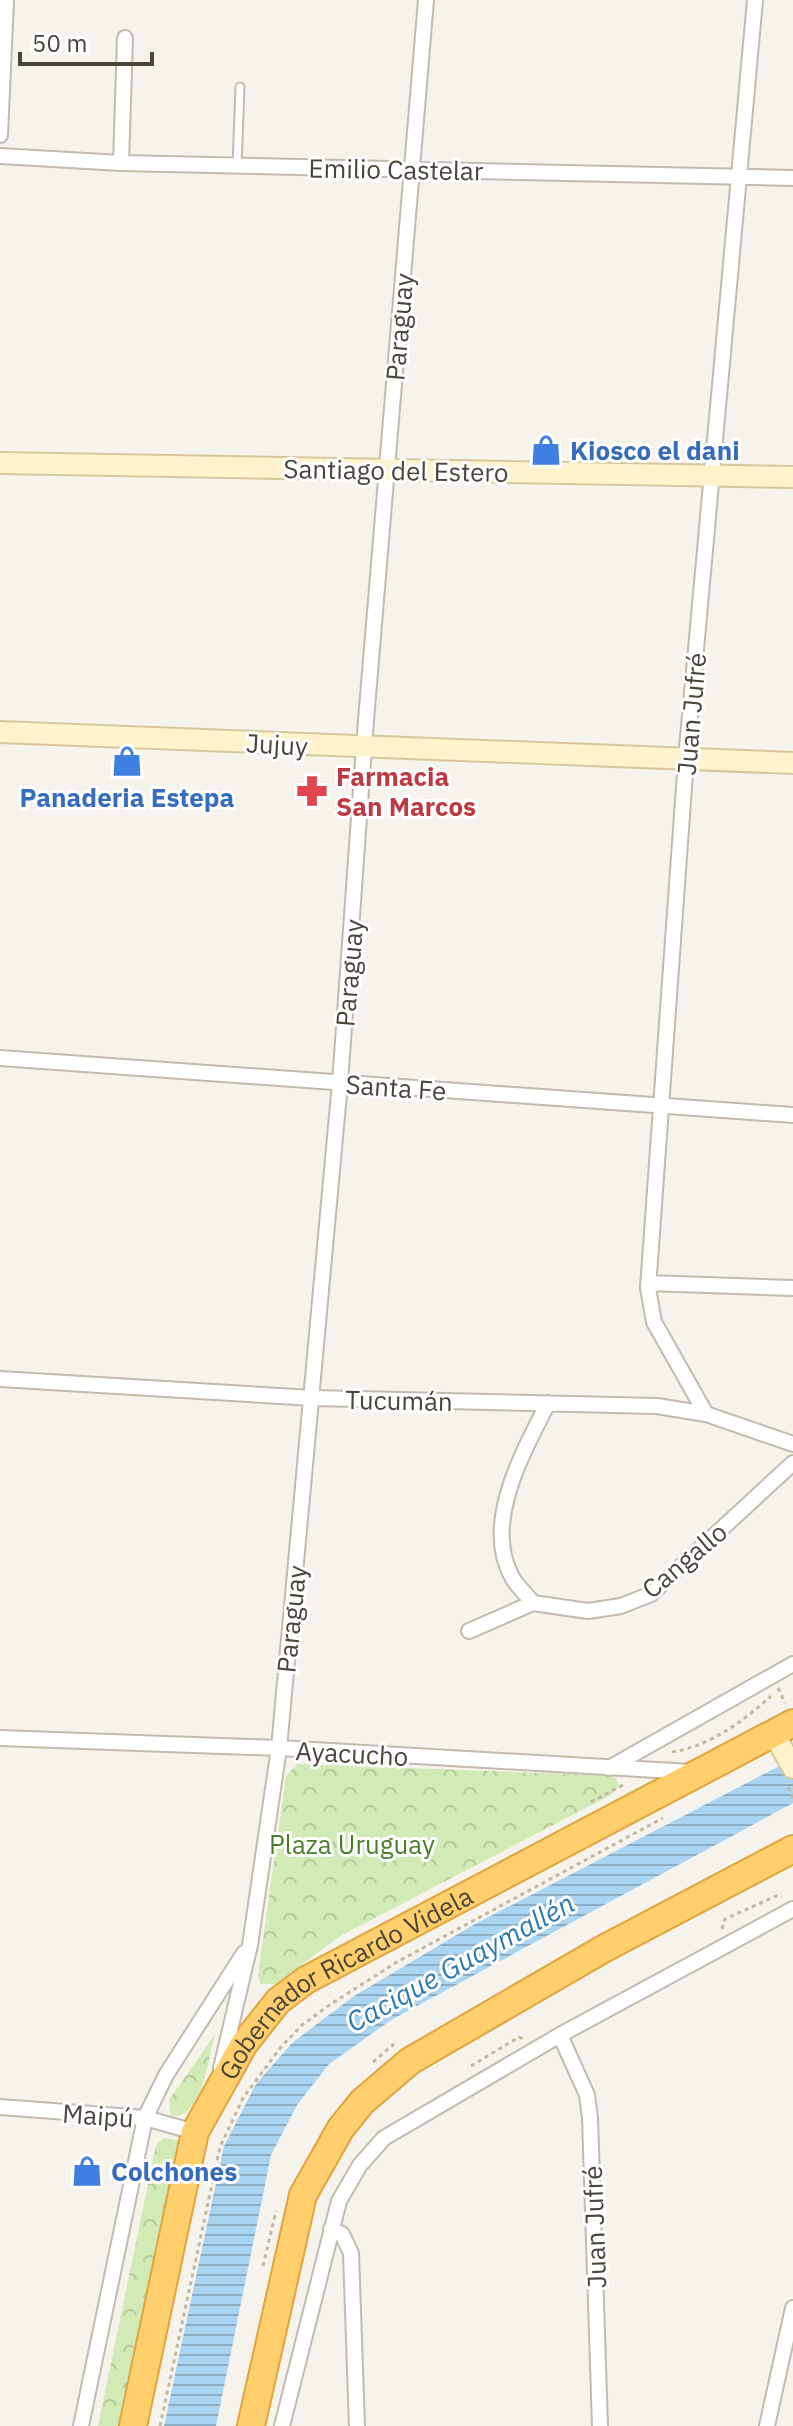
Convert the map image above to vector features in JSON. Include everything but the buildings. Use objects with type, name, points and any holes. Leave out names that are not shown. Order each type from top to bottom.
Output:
[{"type":"highway","name":"Gobernador Ricardo Videla","points":[[133,2426],[195,2132],[244,2044],[278,2001],[306,1980],[784,1729]]},
{"type":"highway","points":[[251,2426],[303,2195],[341,2128],[362,2102],[410,2061],[605,1948],[793,1849]]},
{"type":"street","points":[[0,135],[6,0]]},
{"type":"street","name":"Paraguay","points":[[212,2100],[250,1945],[279,1748],[340,1083],[426,0]]},
{"type":"street","name":"Juan Jufré","points":[[706,1414],[654,1322],[648,1283],[686,759],[755,0]]},
{"type":"street","points":[[121,163],[125,38]]},
{"type":"street","name":"Emilio Castelar","points":[[0,156],[121,163],[793,178]]},
{"type":"street","name":"Santiago del Estero","points":[[0,463],[793,477]]},
{"type":"street","name":"Jujuy","points":[[0,732],[365,749],[793,763]]},
{"type":"street","name":"Santa Fe","points":[[0,1058],[793,1115]]},
{"type":"street","points":[[648,1283],[793,1288]]},
{"type":"street","name":"Tucumán","points":[[0,1379],[313,1398],[657,1406],[706,1414],[793,1444]]},
{"type":"street","points":[[469,1631],[533,1603],[512,1577],[504,1544],[503,1511],[512,1476],[548,1403]]},
{"type":"street","name":"Cangallo","points":[[533,1603],[588,1611],[621,1606],[651,1594],[793,1463]]},
{"type":"street","points":[[609,1768],[793,1664]]},
{"type":"street","points":[[784,1729],[789,1771]]},
{"type":"street","name":"Ayacucho","points":[[0,1738],[279,1748],[703,1773]]},
{"type":"street","points":[[282,2426],[331,2229],[346,2187],[384,2138],[560,2035],[793,1909]]},
{"type":"street","name":"Paraguay","points":[[81,2426],[145,2118],[166,2075],[250,1945]]},
{"type":"street","name":"Juan Jufré","points":[[560,2035],[587,2095],[590,2118],[600,2426]]},
{"type":"street","name":"Maipú","points":[[0,2107],[145,2118],[195,2132]]},
{"type":"street","points":[[331,2229],[342,2234],[351,2253],[357,2426]]},
{"type":"street","points":[[767,2426],[793,2308]]},
{"type":"lane","points":[[237,166],[240,87]]},
{"type":"path","points":[[591,1802],[650,1770],[673,1752],[689,1750],[748,1717],[778,1688]]},
{"type":"path","points":[[789,1771],[793,1798]]},
{"type":"path","points":[[160,2426],[220,2147],[243,2098],[281,2047],[302,2025],[397,1962],[669,1815]]},
{"type":"path","points":[[370,2065],[396,2043]]},
{"type":"path","points":[[260,2277],[277,2207]]},
{"type":"green space","name":"Plaza Uruguay","points":[[297,1764],[595,1775],[615,1777],[619,1786],[611,1795],[342,1935],[275,1984],[260,1984],[258,1975],[286,1776]]},
{"type":"green space","points":[[215,2034],[197,2099],[182,2115],[171,2115],[169,2100]]},
{"type":"green space","points":[[164,2138],[178,2140],[183,2149],[122,2426],[98,2426],[156,2145]]},
{"type":"water","name":"Cacique Guaymallén","points":[[793,1759],[793,1803],[391,2020],[329,2064],[297,2105],[271,2155],[216,2426],[164,2426],[224,2146],[256,2084],[292,2043],[354,1996],[475,1924]]},
{"type":"place","name":"Kiosco el dani","points":[[546,450]]},
{"type":"place","name":"Panaderia Estepa","points":[[127,761]]},
{"type":"place","name":"Farmacia San Marcos","points":[[312,791]]},
{"type":"place","name":"Colchones","points":[[87,2171]]}]
